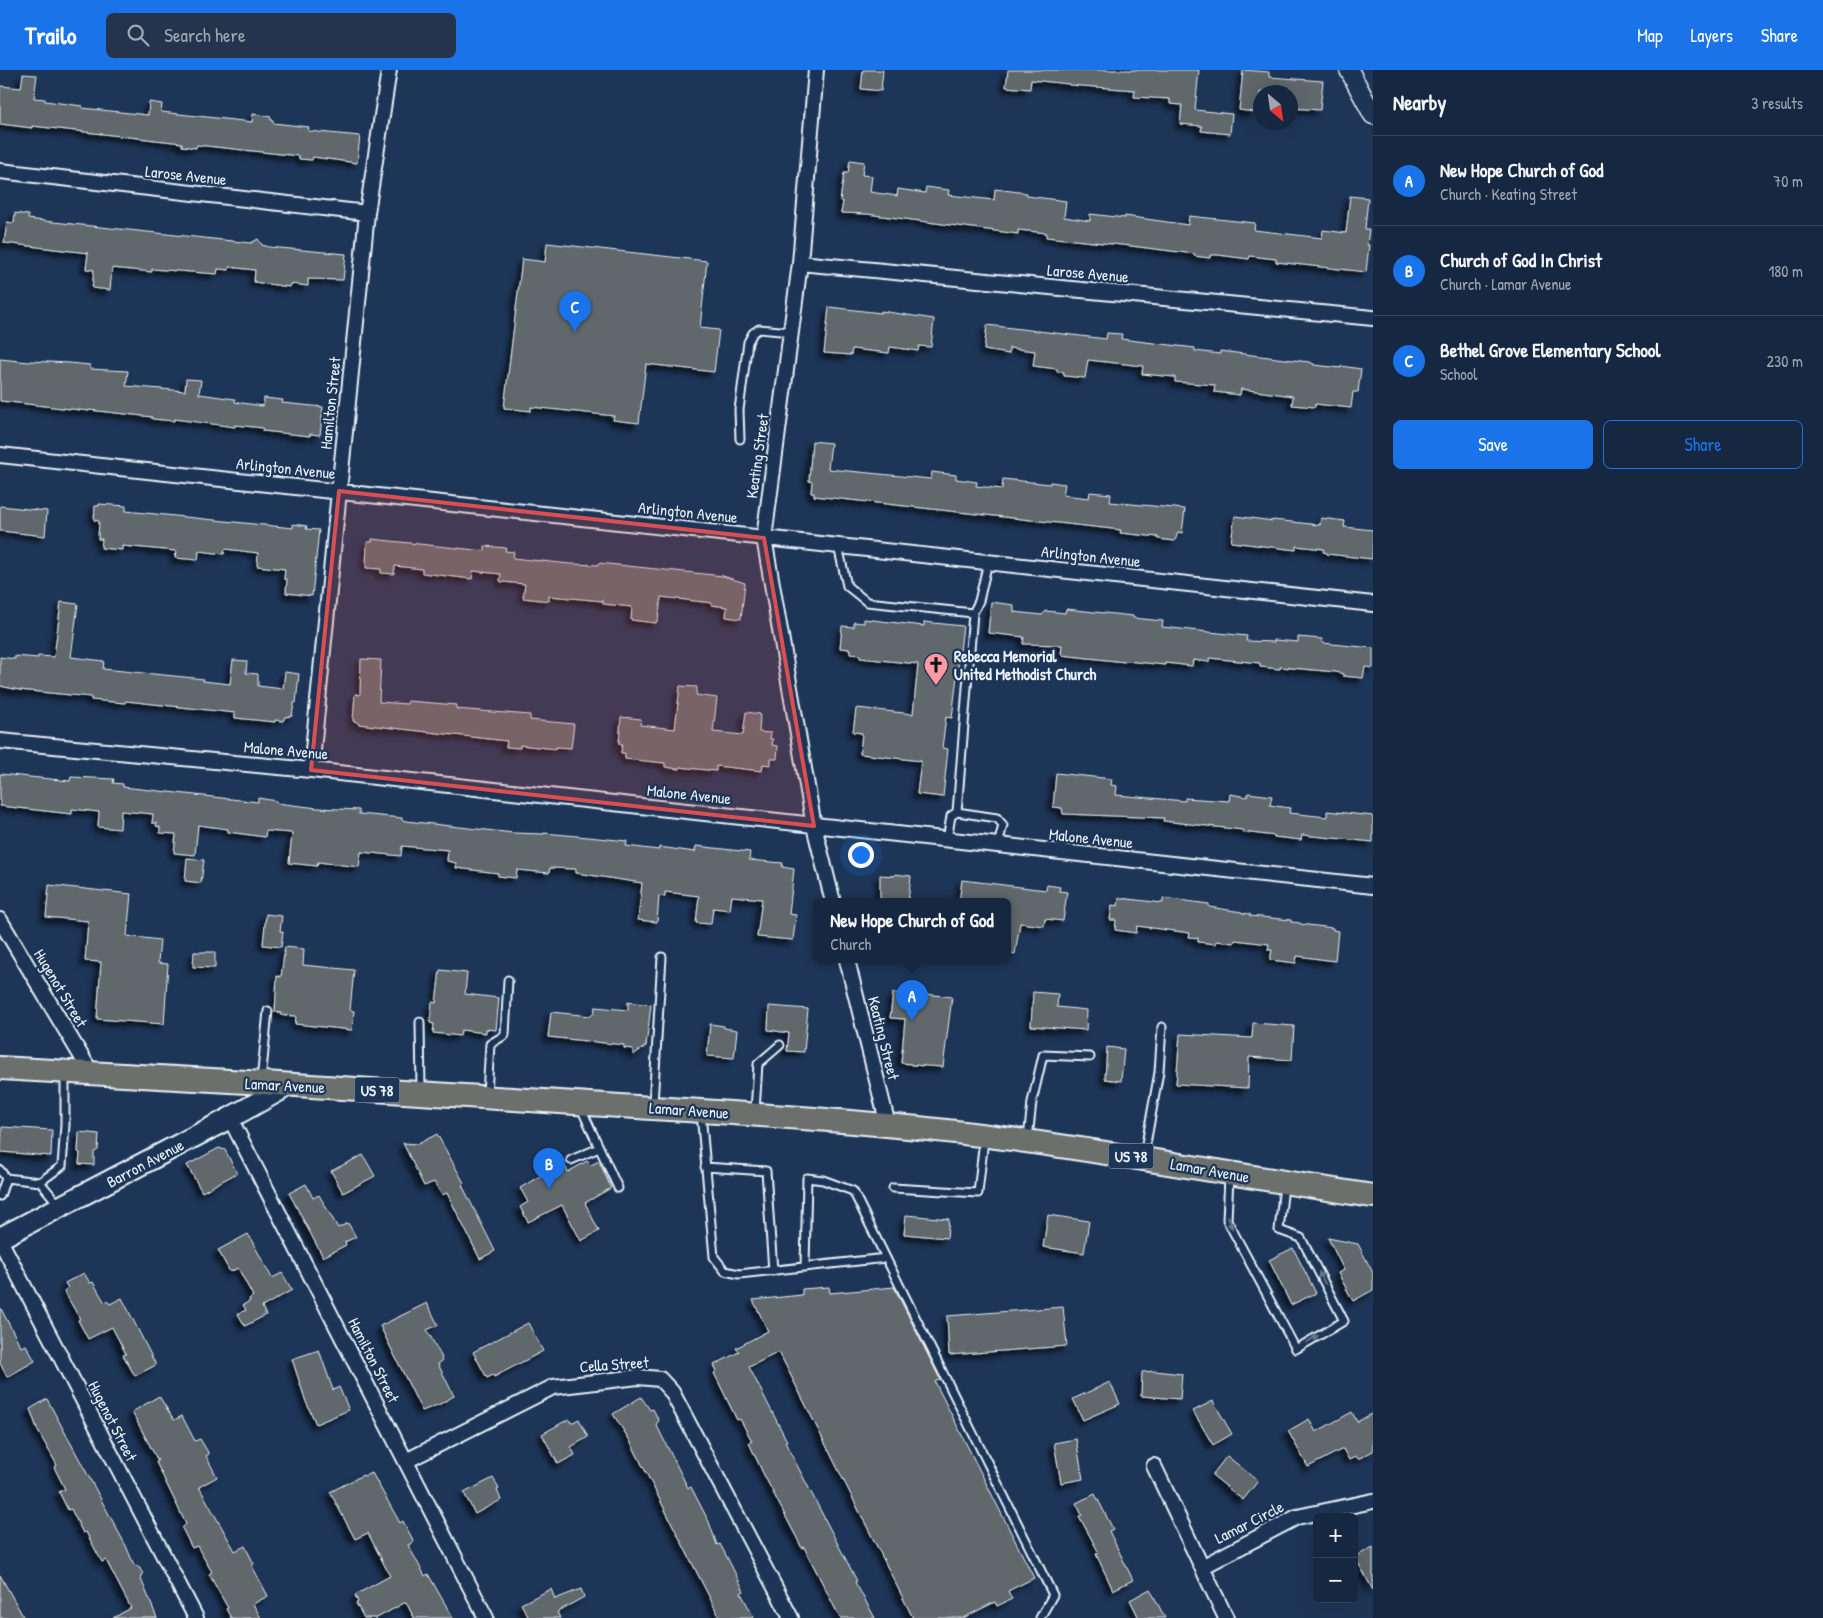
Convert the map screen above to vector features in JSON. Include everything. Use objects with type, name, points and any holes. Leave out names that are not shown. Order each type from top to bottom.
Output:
[{"type":"main road","name":"Lamar Avenue","points":[[0,1068],[421,1092],[701,1110],[888,1125],[985,1136],[1143,1158],[1230,1174],[1373,1196]]},
{"type":"main road","name":"Barron Avenue","points":[[0,1239],[289,1085]]},
{"type":"street","name":"Hamilton Street","points":[[311,770],[367,213],[389,70]]},
{"type":"street","name":"Keating Street","points":[[816,70],[800,263],[764,538],[814,826],[832,898]]},
{"type":"street","points":[[1349,70],[1373,116]]},
{"type":"street","name":"Larose Avenue","points":[[0,171],[367,213]]},
{"type":"street","name":"Larose Avenue","points":[[800,263],[1373,318]]},
{"type":"street","name":"Arlington Avenue","points":[[0,455],[1373,604]]},
{"type":"street","name":"Malone Avenue","points":[[0,741],[311,770],[1373,886]]},
{"type":"street","name":"Hugenot Street","points":[[0,920],[92,1074]]},
{"type":"street","name":"Keating Street","points":[[848,963],[888,1125]]},
{"type":"street","name":"Hamilton Street","points":[[230,1118],[486,1618]]},
{"type":"street","name":"Hugenot Street","points":[[0,1239],[196,1618]]},
{"type":"street","name":"Cella Street","points":[[406,1461],[553,1387],[638,1377],[660,1379],[672,1392],[791,1618]]},
{"type":"street","points":[[1154,1466],[1226,1618]]},
{"type":"street","name":"Lamar Circle","points":[[1202,1566],[1297,1517],[1373,1501]]},
{"type":"lane","points":[[740,439],[739,410],[748,342],[753,333],[759,329],[791,332]]},
{"type":"lane","points":[[838,546],[847,586],[867,602],[973,613]]},
{"type":"lane","points":[[957,812],[973,613],[988,562]]},
{"type":"lane","points":[[947,840],[951,816],[957,812],[997,818],[1003,825],[998,846]]},
{"type":"lane","points":[[653,1107],[662,957]]},
{"type":"lane","points":[[487,1097],[490,1044],[505,1035],[508,980]]},
{"type":"lane","points":[[261,1084],[268,1010]]},
{"type":"lane","points":[[420,1022],[421,1092]]},
{"type":"lane","points":[[1143,1158],[1159,1072],[1162,1027]]},
{"type":"lane","points":[[754,1114],[758,1064],[780,1044]]},
{"type":"lane","points":[[1027,1142],[1032,1102],[1043,1055],[1090,1057]]},
{"type":"lane","points":[[0,1170],[6,1178],[40,1182],[62,1166],[65,1125],[65,1071]]},
{"type":"lane","points":[[579,1103],[618,1188]]},
{"type":"lane","points":[[701,1110],[714,1257],[725,1271],[739,1274],[886,1258]]},
{"type":"lane","points":[[893,1188],[978,1193],[985,1136]]},
{"type":"lane","points":[[572,1160],[599,1148]]},
{"type":"lane","points":[[705,1167],[766,1171],[773,1270]]},
{"type":"lane","points":[[1230,1174],[1227,1220],[1296,1349],[1344,1321],[1301,1238],[1279,1230],[1285,1183]]},
{"type":"lane","points":[[0,1196],[6,1178]]},
{"type":"lane","points":[[805,1267],[807,1178],[823,1180],[853,1191],[1053,1595],[1040,1618]]},
{"type":"lane","points":[[40,1182],[61,1207]]},
{"type":"highlighted area","points":[[339,491],[764,538],[814,826],[311,770]]},
{"type":"building","points":[[863,70],[883,70],[881,91],[861,89]]},
{"type":"building","points":[[1008,70],[1199,70],[1195,110],[1232,114],[1230,134],[1201,131],[1202,126],[1180,124],[1182,105],[1170,104],[1170,99],[1134,97],[1135,90],[1031,80],[1030,89],[1006,87]]},
{"type":"building","points":[[1243,70],[1269,72],[1269,77],[1323,81],[1320,110],[1298,109],[1298,85],[1253,85],[1253,112],[1239,110]]},
{"type":"building","points":[[23,74],[37,75],[34,98],[82,106],[82,108],[148,115],[149,102],[162,104],[161,112],[252,122],[253,114],[271,117],[273,123],[309,127],[308,131],[360,136],[357,163],[313,157],[312,160],[299,159],[299,156],[197,145],[196,148],[182,146],[182,143],[0,124],[0,86],[21,88]]},
{"type":"building","points":[[850,160],[864,162],[862,175],[872,176],[870,192],[897,196],[898,189],[925,193],[926,187],[949,190],[948,195],[994,200],[995,189],[1027,193],[1027,196],[1066,201],[1064,217],[1090,221],[1090,214],[1125,218],[1125,216],[1188,225],[1189,216],[1255,223],[1254,230],[1322,238],[1323,230],[1346,233],[1350,196],[1368,198],[1365,229],[1369,229],[1367,245],[1369,245],[1366,272],[1276,262],[1276,259],[1250,256],[1249,259],[1210,255],[1210,258],[1194,256],[1195,254],[1046,237],[1047,233],[1018,230],[1018,234],[867,214],[841,213],[843,202],[840,201],[844,173],[848,173]]},
{"type":"building","points":[[15,213],[28,215],[28,219],[44,221],[251,243],[258,239],[262,245],[269,247],[346,254],[343,280],[308,279],[308,286],[291,284],[290,287],[254,282],[255,270],[229,267],[229,270],[218,269],[217,274],[152,269],[152,272],[112,268],[110,290],[92,288],[94,270],[86,269],[88,253],[4,243],[7,222],[14,223]]},
{"type":"building","points":[[547,243],[707,261],[700,328],[719,330],[714,372],[646,364],[639,423],[613,420],[614,416],[531,407],[531,411],[504,408],[522,259],[545,262]]},
{"type":"building","points":[[829,307],[881,313],[881,311],[934,319],[931,347],[919,346],[918,351],[890,347],[889,353],[852,349],[851,355],[824,353]]},
{"type":"building","points":[[987,325],[1106,339],[1107,333],[1122,334],[1121,339],[1195,348],[1195,351],[1220,354],[1220,351],[1309,362],[1314,365],[1361,369],[1358,392],[1353,392],[1351,408],[1315,404],[1315,407],[1292,405],[1293,396],[1241,389],[1240,395],[1214,392],[1215,385],[1175,382],[1175,377],[1142,374],[1143,366],[1088,360],[1085,378],[1064,376],[1064,372],[1057,372],[1057,369],[1033,366],[1035,351],[1009,348],[1009,354],[984,350]]},
{"type":"building","points":[[0,359],[69,363],[90,365],[90,369],[128,371],[126,386],[185,391],[186,379],[201,380],[199,394],[235,399],[235,402],[263,406],[264,398],[283,400],[282,403],[323,407],[320,435],[310,434],[310,436],[262,431],[263,428],[235,425],[235,427],[174,419],[174,421],[152,419],[152,417],[0,401]]},
{"type":"building","points":[[812,441],[831,443],[828,469],[931,479],[932,472],[956,475],[956,479],[977,482],[976,486],[1002,489],[1003,479],[1050,484],[1050,482],[1065,484],[1063,495],[1089,498],[1090,492],[1111,494],[1110,502],[1185,509],[1182,533],[1178,532],[1175,541],[1158,539],[1158,537],[1120,533],[1121,530],[814,496],[814,493],[811,493],[812,482],[809,481]]},
{"type":"building","points":[[99,504],[126,506],[126,511],[293,528],[293,524],[307,526],[306,529],[319,530],[312,596],[286,593],[287,579],[284,579],[285,569],[257,566],[258,553],[225,549],[224,554],[199,551],[198,560],[175,558],[176,551],[122,546],[122,550],[101,548],[102,539],[98,539],[99,521],[94,520],[95,506],[99,506]]},
{"type":"building","points":[[0,506],[47,511],[45,536],[0,531]]},
{"type":"building","points":[[1235,516],[1320,525],[1321,518],[1345,521],[1344,527],[1373,530],[1372,559],[1327,554],[1323,552],[1324,549],[1296,546],[1296,550],[1231,542]]},
{"type":"building","points":[[372,539],[485,551],[485,546],[506,548],[505,551],[514,552],[513,558],[570,564],[599,565],[599,563],[723,576],[745,583],[741,619],[726,617],[727,607],[711,605],[712,603],[661,597],[658,621],[656,623],[631,620],[632,607],[603,604],[603,601],[549,596],[549,601],[523,598],[525,584],[502,582],[500,581],[501,574],[473,571],[472,579],[422,573],[422,569],[395,566],[394,574],[381,573],[381,569],[366,568],[367,542],[372,542]]},
{"type":"building","points":[[61,602],[78,604],[71,657],[104,661],[103,669],[204,679],[203,681],[230,684],[233,660],[247,661],[246,673],[258,674],[258,686],[283,689],[285,672],[299,674],[296,703],[294,703],[292,716],[285,717],[283,721],[275,720],[275,722],[235,718],[235,713],[126,701],[125,703],[91,700],[91,697],[19,690],[0,686],[0,657],[15,659],[15,656],[54,657]]},
{"type":"building","points":[[991,602],[1014,605],[1014,612],[1042,615],[1046,611],[1065,613],[1066,609],[1133,616],[1133,618],[1163,621],[1162,627],[1247,636],[1246,641],[1274,642],[1274,640],[1298,642],[1298,637],[1322,639],[1322,643],[1373,648],[1373,668],[1365,667],[1363,678],[1343,676],[1343,674],[1336,672],[1260,667],[1260,663],[1209,658],[1209,662],[1193,660],[1192,666],[1125,662],[1061,655],[1062,645],[1023,644],[1024,637],[988,633]]},
{"type":"building","name":"Rebecca Memorial United Methodist Church","points":[[864,619],[924,626],[924,622],[963,626],[952,718],[946,717],[942,748],[948,749],[943,797],[917,794],[921,761],[860,754],[862,733],[853,732],[856,709],[913,714],[918,664],[860,658],[860,655],[850,654],[850,649],[840,648],[842,626],[854,627],[854,622],[864,623]]},
{"type":"building","points":[[361,659],[381,660],[379,702],[407,704],[408,701],[457,705],[456,709],[530,715],[530,720],[574,724],[571,748],[556,747],[556,749],[520,745],[520,748],[506,747],[507,741],[358,724],[358,722],[353,721],[355,694],[360,695]]},
{"type":"building","points":[[680,686],[697,687],[696,695],[717,698],[713,732],[743,735],[746,712],[760,714],[759,732],[771,733],[772,745],[778,746],[777,759],[771,759],[771,765],[763,764],[762,771],[716,766],[716,771],[679,767],[679,769],[665,767],[665,763],[625,759],[625,753],[621,753],[622,744],[619,744],[621,717],[641,719],[640,725],[675,729]]},
{"type":"building","points":[[1056,773],[1112,779],[1111,785],[1117,786],[1116,795],[1185,801],[1185,798],[1229,801],[1230,794],[1247,797],[1248,793],[1272,796],[1270,805],[1290,808],[1289,813],[1327,817],[1327,811],[1373,816],[1373,842],[1302,835],[1301,840],[1274,837],[1243,832],[1243,830],[1163,821],[1164,818],[1063,814],[1062,808],[1053,807]]},
{"type":"building","points":[[0,774],[70,781],[71,777],[114,779],[113,783],[123,784],[123,787],[258,802],[258,798],[276,801],[276,803],[318,808],[359,810],[359,814],[402,818],[402,820],[406,821],[513,833],[544,833],[627,841],[626,846],[659,850],[659,847],[695,852],[696,846],[750,852],[749,860],[783,863],[782,867],[794,869],[789,914],[796,915],[793,940],[757,937],[762,899],[732,896],[730,910],[713,908],[711,924],[696,923],[699,896],[665,892],[665,897],[659,896],[657,922],[638,920],[642,883],[576,873],[576,869],[550,868],[549,873],[517,870],[516,878],[498,876],[498,873],[456,868],[456,863],[447,861],[448,850],[402,846],[401,856],[361,852],[359,867],[318,862],[317,866],[289,863],[292,833],[266,831],[265,837],[228,832],[228,829],[198,825],[195,855],[174,853],[176,834],[160,833],[160,827],[156,826],[157,823],[152,823],[153,814],[121,811],[120,829],[98,827],[99,812],[72,809],[72,814],[0,806]]},
{"type":"building","points":[[187,858],[204,860],[201,883],[185,881]]},
{"type":"building","points":[[895,874],[911,876],[908,898],[881,898],[880,875],[895,876]]},
{"type":"building","points":[[962,880],[1046,890],[1047,885],[1060,887],[1059,891],[1067,892],[1063,921],[1045,919],[1044,926],[1020,923],[1015,954],[1011,954],[1011,898],[960,898]]},
{"type":"building","points":[[49,885],[131,894],[127,936],[160,940],[158,963],[168,964],[164,1024],[97,1019],[101,962],[85,961],[88,921],[46,917]]},
{"type":"building","points":[[1119,898],[1163,903],[1163,898],[1209,904],[1209,907],[1242,912],[1250,914],[1250,916],[1291,920],[1291,922],[1300,924],[1333,928],[1333,930],[1338,931],[1335,961],[1297,956],[1296,963],[1270,960],[1272,950],[1268,950],[1269,944],[1235,940],[1234,943],[1216,941],[1216,944],[1198,942],[1198,938],[1189,937],[1190,933],[1137,926],[1136,933],[1115,930],[1116,920],[1110,920],[1112,905],[1118,906]]},
{"type":"building","points":[[266,914],[282,916],[280,931],[283,932],[281,947],[263,945]]},
{"type":"building","points":[[285,947],[304,949],[303,965],[354,970],[350,1010],[354,1011],[352,1030],[295,1024],[296,1016],[281,1015],[281,1013],[275,1012],[277,976],[281,977]]},
{"type":"building","points":[[194,952],[215,952],[215,968],[193,967]]},
{"type":"building","points":[[440,970],[467,973],[465,994],[499,998],[496,1030],[486,1029],[486,1033],[461,1030],[460,1036],[433,1033],[434,1024],[430,1023],[432,1002],[436,1003]]},
{"type":"building","points":[[908,992],[952,997],[943,1067],[901,1063],[905,1019],[890,1018],[893,993],[908,994]]},
{"type":"building","points":[[1033,992],[1058,994],[1057,1007],[1087,1010],[1086,1030],[1031,1026]]},
{"type":"building","points":[[628,1002],[651,1005],[646,1046],[633,1055],[633,1049],[624,1048],[624,1045],[548,1037],[551,1012],[591,1016],[591,1014],[594,1014],[595,1007],[628,1010]]},
{"type":"building","points":[[769,1006],[808,1009],[804,1052],[787,1051],[789,1033],[768,1030]]},
{"type":"building","points":[[1253,1023],[1294,1026],[1292,1060],[1249,1057],[1248,1088],[1176,1084],[1180,1034],[1252,1038]]},
{"type":"building","points":[[710,1024],[737,1030],[734,1058],[707,1056]]},
{"type":"building","points":[[1107,1047],[1124,1049],[1121,1081],[1105,1079]]},
{"type":"building","points":[[2,1127],[52,1130],[51,1156],[1,1152]]},
{"type":"building","points":[[79,1132],[99,1134],[98,1150],[94,1152],[94,1165],[79,1164]]},
{"type":"building","points":[[437,1134],[464,1183],[462,1185],[495,1251],[480,1259],[447,1193],[442,1195],[434,1182],[424,1186],[403,1143],[418,1144]]},
{"type":"building","points":[[219,1148],[225,1150],[237,1173],[202,1192],[187,1165]]},
{"type":"building","points":[[363,1155],[375,1176],[343,1193],[331,1171]]},
{"type":"building","points":[[587,1161],[591,1165],[599,1161],[611,1188],[585,1203],[599,1231],[581,1241],[562,1205],[528,1222],[520,1207],[528,1202],[520,1188],[563,1162],[568,1172]]},
{"type":"building","points":[[306,1184],[313,1198],[319,1195],[338,1228],[348,1223],[356,1237],[345,1242],[346,1245],[323,1257],[289,1193]]},
{"type":"building","points":[[906,1215],[949,1219],[947,1238],[904,1234]]},
{"type":"building","points":[[1048,1215],[1089,1221],[1084,1253],[1043,1247]]},
{"type":"building","points":[[248,1234],[272,1278],[282,1273],[292,1290],[262,1307],[266,1315],[245,1326],[238,1314],[246,1310],[243,1305],[250,1301],[249,1299],[253,1296],[238,1268],[230,1272],[218,1250]]},
{"type":"building","points":[[1328,1238],[1358,1244],[1373,1273],[1373,1290],[1353,1301],[1338,1273],[1344,1270]]},
{"type":"building","points":[[1293,1248],[1316,1293],[1291,1305],[1269,1260]]},
{"type":"building","points":[[84,1273],[90,1283],[93,1282],[105,1303],[108,1301],[110,1304],[122,1298],[156,1365],[135,1376],[123,1355],[126,1354],[112,1327],[88,1339],[78,1320],[80,1319],[64,1291],[68,1288],[65,1283]]},
{"type":"building","points":[[829,1287],[830,1293],[894,1287],[940,1379],[935,1382],[1034,1578],[1008,1591],[1012,1599],[997,1606],[995,1602],[963,1618],[913,1618],[779,1352],[749,1367],[787,1441],[785,1442],[857,1581],[855,1582],[875,1618],[840,1618],[804,1547],[802,1548],[763,1473],[749,1443],[752,1441],[740,1419],[737,1420],[714,1373],[717,1371],[714,1365],[739,1352],[736,1348],[768,1331],[753,1300],[802,1295],[802,1289]]},
{"type":"building","points":[[427,1303],[438,1325],[427,1330],[442,1358],[442,1361],[438,1364],[454,1396],[422,1411],[380,1326]]},
{"type":"building","points":[[0,1307],[21,1347],[26,1345],[35,1361],[7,1377],[0,1363]]},
{"type":"building","points":[[1063,1307],[1067,1346],[949,1355],[947,1316]]},
{"type":"building","points":[[528,1323],[543,1351],[494,1377],[493,1375],[487,1378],[473,1352]]},
{"type":"building","points":[[319,1350],[333,1390],[339,1387],[349,1410],[316,1424],[306,1402],[292,1359]]},
{"type":"building","points":[[1155,1371],[1182,1374],[1180,1399],[1141,1396],[1142,1372]]},
{"type":"building","points":[[1110,1382],[1120,1404],[1083,1420],[1073,1399]]},
{"type":"building","points":[[159,1396],[174,1420],[182,1416],[195,1441],[200,1439],[209,1454],[206,1456],[217,1477],[199,1487],[235,1551],[245,1546],[254,1564],[252,1566],[268,1596],[253,1604],[261,1618],[231,1618],[226,1609],[228,1608],[209,1574],[212,1572],[197,1546],[192,1548],[182,1528],[186,1524],[156,1462],[158,1461],[132,1412]]},
{"type":"building","points":[[641,1397],[650,1410],[653,1409],[659,1421],[656,1424],[688,1488],[691,1487],[709,1522],[717,1545],[720,1544],[729,1561],[744,1591],[741,1593],[754,1618],[720,1618],[629,1439],[613,1414]]},
{"type":"building","points":[[47,1399],[126,1546],[134,1565],[139,1567],[143,1574],[141,1579],[157,1618],[113,1618],[131,1608],[106,1560],[102,1562],[86,1532],[83,1533],[71,1509],[68,1510],[59,1492],[65,1489],[54,1467],[57,1465],[38,1431],[30,1409]]},
{"type":"building","points":[[1213,1401],[1232,1434],[1213,1445],[1193,1411]]},
{"type":"building","points":[[1352,1412],[1357,1422],[1373,1413],[1373,1451],[1358,1459],[1356,1456],[1349,1460],[1343,1449],[1308,1467],[1288,1431],[1309,1419],[1316,1432]]},
{"type":"building","points":[[569,1419],[571,1423],[579,1419],[588,1437],[571,1447],[575,1455],[558,1464],[542,1434]]},
{"type":"building","points":[[1076,1439],[1083,1479],[1061,1483],[1054,1443]]},
{"type":"building","points":[[1227,1456],[1258,1481],[1243,1500],[1212,1475]]},
{"type":"building","points":[[372,1473],[400,1523],[403,1521],[414,1542],[408,1545],[425,1576],[428,1574],[453,1618],[414,1618],[406,1602],[377,1618],[364,1618],[356,1603],[358,1602],[355,1595],[390,1576],[368,1533],[355,1539],[330,1492],[363,1475]]},
{"type":"building","points":[[493,1478],[499,1489],[497,1490],[501,1500],[475,1514],[464,1493]]},
{"type":"building","points":[[1095,1494],[1113,1529],[1109,1531],[1133,1580],[1113,1590],[1096,1554],[1099,1553],[1079,1516],[1082,1515],[1076,1503]]},
{"type":"building","points":[[1373,1547],[1373,1590],[1358,1562],[1358,1555]]},
{"type":"building","points":[[0,1575],[24,1618],[0,1618]]},
{"type":"building","points":[[551,1589],[555,1599],[581,1589],[584,1597],[557,1612],[560,1618],[529,1618],[521,1604]]},
{"type":"building","points":[[1150,1589],[1165,1618],[1139,1618],[1130,1600]]},
{"type":"place","name":"Bethel Grove Elementary School","points":[[575,332]]},
{"type":"place","name":"Rebecca Memorial United Methodist Church","points":[[936,686]]},
{"type":"place","name":"New Hope Church of God","points":[[912,1021]]},
{"type":"place","name":"Church of God In Christ","points":[[549,1189]]}]
